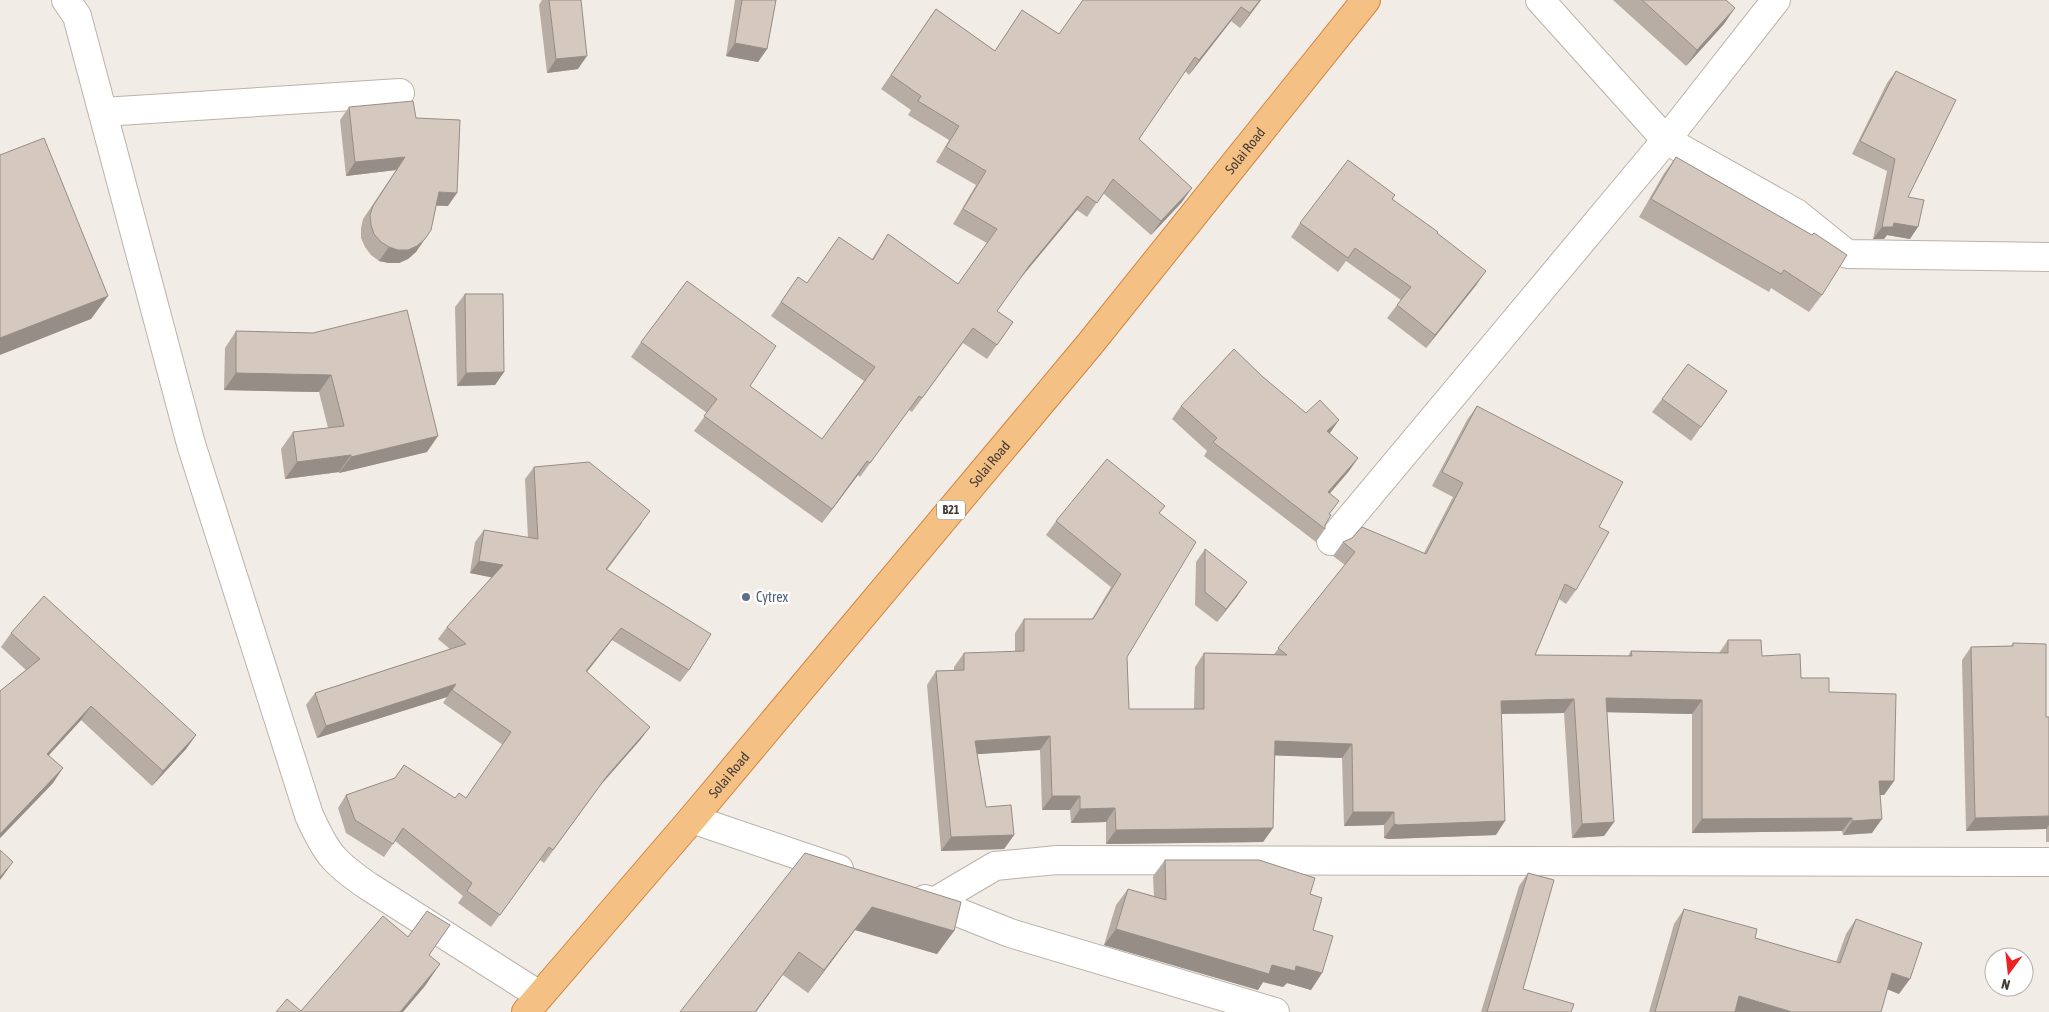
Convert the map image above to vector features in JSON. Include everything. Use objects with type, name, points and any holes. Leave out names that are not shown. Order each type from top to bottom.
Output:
[{"type":"highway","name":"Solai Road","points":[[533,1004],[692,819],[1090,344],[1366,0]]},
{"type":"street","points":[[66,0],[77,16],[191,444],[309,815],[322,846],[341,868],[533,1004]]},
{"type":"street","points":[[1540,0],[1666,140],[1796,213],[1847,254],[2049,257]]},
{"type":"street","points":[[1332,541],[1666,140],[1776,0]]},
{"type":"street","points":[[103,112],[400,93]]},
{"type":"street","points":[[692,819],[860,876]]},
{"type":"street","points":[[934,902],[996,866],[1058,860],[2043,866]]},
{"type":"street","points":[[906,892],[1010,933],[1275,1012]]},
{"type":"building","points":[[549,0],[581,0],[587,56],[556,59]]},
{"type":"building","points":[[742,0],[776,0],[767,49],[735,43]]},
{"type":"building","points":[[1083,0],[1260,0],[1250,13],[1241,7],[1199,60],[1195,57],[1139,139],[1192,188],[1161,221],[1113,179],[1097,203],[1087,196],[1029,266],[997,311],[1013,322],[997,345],[973,328],[922,398],[919,396],[870,463],[867,461],[832,509],[704,416],[717,399],[641,342],[687,281],[776,346],[750,386],[822,439],[875,367],[781,302],[798,277],[807,283],[839,237],[873,260],[888,234],[958,284],[997,229],[963,209],[986,171],[946,147],[959,126],[918,101],[921,96],[891,75],[936,9],[995,51],[1022,10],[1059,34]]},
{"type":"building","points":[[1642,0],[1726,0],[1735,8],[1697,50]]},
{"type":"building","points":[[1896,71],[1956,100],[1908,197],[1924,200],[1918,227],[1894,223],[1893,227],[1882,227],[1895,159],[1860,141]]},
{"type":"building","points":[[413,101],[416,118],[460,120],[457,193],[439,192],[431,230],[425,239],[417,246],[408,250],[398,250],[381,242],[374,234],[370,215],[373,206],[405,157],[355,162],[349,107]]},
{"type":"building","points":[[44,138],[108,296],[0,338],[0,155]]},
{"type":"building","points":[[1676,157],[1812,235],[1814,233],[1847,255],[1822,295],[1784,270],[1781,274],[1651,199]]},
{"type":"building","points":[[1348,160],[1395,195],[1392,199],[1438,232],[1486,271],[1435,335],[1397,305],[1411,287],[1355,248],[1348,258],[1300,223]]},
{"type":"building","points":[[465,294],[503,294],[504,372],[466,373]]},
{"type":"building","points":[[407,310],[438,436],[351,457],[351,455],[297,462],[293,432],[344,426],[331,375],[236,373],[236,331],[313,333]]},
{"type":"building","points":[[1234,349],[1263,377],[1306,413],[1320,400],[1339,420],[1327,431],[1358,458],[1328,492],[1339,501],[1329,514],[1331,515],[1325,525],[1325,529],[1213,442],[1217,438],[1181,406]]},
{"type":"building","points":[[1688,364],[1727,391],[1701,427],[1662,399]]},
{"type":"building","points":[[1477,406],[1623,482],[1599,527],[1609,532],[1576,590],[1565,584],[1535,655],[1632,656],[1631,651],[1728,653],[1728,640],[1761,640],[1762,656],[1800,654],[1801,678],[1829,678],[1829,692],[1896,694],[1894,781],[1879,781],[1882,819],[1852,821],[1852,818],[1702,819],[1702,700],[1606,698],[1614,822],[1582,824],[1574,699],[1501,701],[1505,821],[1398,825],[1394,824],[1394,812],[1353,812],[1352,744],[1275,741],[1273,828],[1116,830],[1115,808],[1080,809],[1080,796],[1052,796],[1050,736],[975,741],[986,807],[1011,805],[1014,835],[951,837],[936,671],[964,670],[964,653],[1024,651],[1024,619],[1093,619],[1121,574],[1056,521],[1107,459],[1165,506],[1159,513],[1196,542],[1127,657],[1129,709],[1204,709],[1204,653],[1287,655],[1278,648],[1355,552],[1343,542],[1352,538],[1362,527],[1426,554],[1463,483],[1442,472]]},
{"type":"building","points":[[589,462],[650,511],[606,569],[711,634],[689,670],[621,628],[586,671],[650,727],[607,776],[553,850],[549,847],[500,915],[467,891],[472,883],[403,828],[393,844],[355,820],[346,795],[395,778],[404,765],[455,798],[459,793],[466,798],[511,732],[452,690],[456,684],[326,726],[315,693],[466,644],[447,627],[503,565],[479,561],[484,530],[538,539],[534,467]]},
{"type":"building","points":[[1205,549],[1247,582],[1226,609],[1205,592]]},
{"type":"building","points":[[44,596],[196,735],[163,771],[91,706],[47,754],[63,768],[0,834],[0,691],[40,659],[11,633]]},
{"type":"building","points":[[2013,643],[2046,644],[2046,717],[2049,717],[2049,816],[1975,818],[1971,647],[2013,646]]},
{"type":"building","points":[[0,850],[13,862],[0,877]]},
{"type":"building","points":[[805,853],[961,902],[954,931],[872,907],[824,970],[799,952],[755,1012],[680,1012]]},
{"type":"building","points":[[1165,860],[1259,860],[1315,878],[1310,894],[1322,898],[1313,930],[1333,936],[1322,973],[1296,966],[1295,971],[1272,965],[1269,974],[1116,929],[1128,889],[1166,900]]},
{"type":"building","points":[[1528,873],[1554,880],[1523,989],[1574,1004],[1571,1012],[1487,1012]]},
{"type":"building","points":[[1684,909],[1757,929],[1755,938],[1840,963],[1856,919],[1922,943],[1910,979],[1892,973],[1881,1012],[1792,1012],[1739,996],[1735,1012],[1655,1012]]},
{"type":"building","points":[[427,911],[450,925],[429,955],[440,964],[400,1012],[276,1012],[287,999],[301,1011],[383,916],[408,937]]},
{"type":"place","name":"Cytrex","points":[[746,597]]}]
